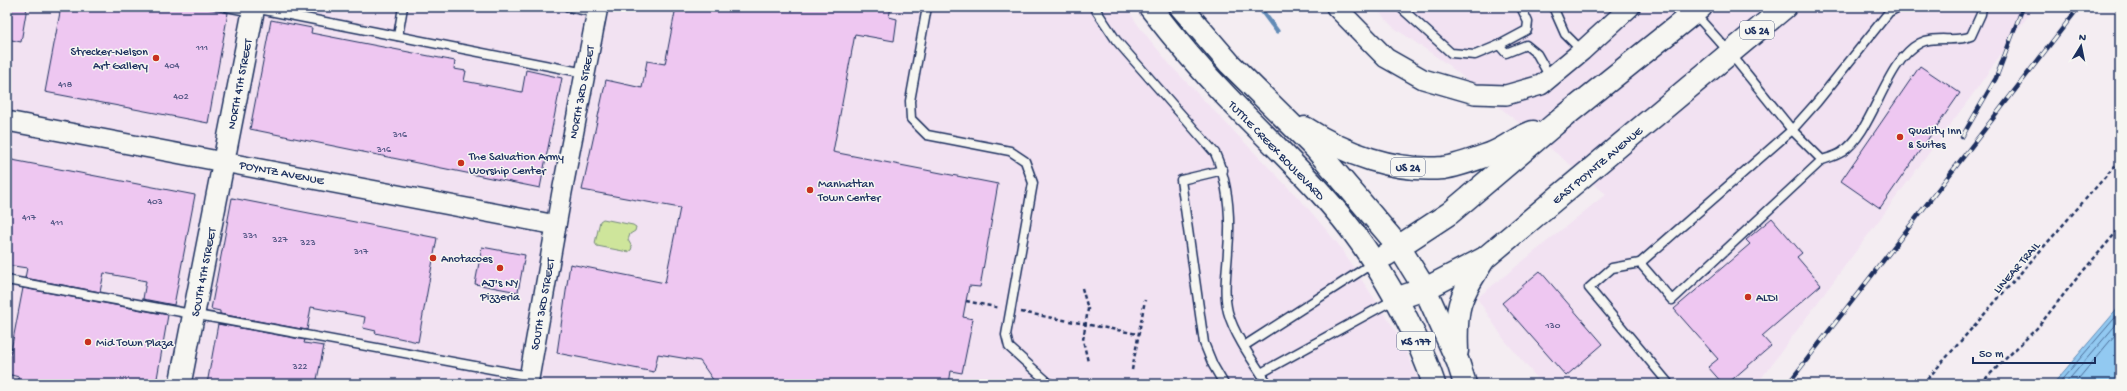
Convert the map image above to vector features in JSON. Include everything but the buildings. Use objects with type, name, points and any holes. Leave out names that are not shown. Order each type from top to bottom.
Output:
[{"type":"highway","name":"TUTTLE CREEK BOULEVARD","points":[[1150,7],[1192,60],[1294,166],[1336,213],[1363,246],[1395,299]]},
{"type":"highway","name":"US 24","points":[[1181,7],[1203,34],[1268,102],[1307,129],[1339,148],[1374,161],[1412,168],[1444,168],[1491,154],[1527,134],[1555,124]]},
{"type":"highway","name":"EAST POYNTZ AVENUE","points":[[1395,299],[1425,289],[1485,258],[1785,7]]},
{"type":"highway","name":"US 24","points":[[1374,263],[1450,213],[1555,124],[1695,9]]},
{"type":"highway","points":[[1268,102],[1320,154],[1399,247],[1425,289]]},
{"type":"highway","points":[[1458,362],[1456,322],[1458,306],[1463,292],[1485,258]]},
{"type":"highway","name":"KS 177","points":[[1425,289],[1458,362],[1465,384]]},
{"type":"highway","name":"KS 177","points":[[1395,299],[1426,359],[1434,384]]},
{"type":"main road","name":"NORTH 4TH STREET","points":[[224,161],[253,9]]},
{"type":"main road","name":"SOUTH 4TH STREET","points":[[180,384],[224,161]]},
{"type":"street","points":[[1336,7],[1386,58],[1423,79],[1476,94],[1506,95],[1541,85],[1582,51],[1630,7]]},
{"type":"street","name":"NORTH 3RD STREET","points":[[556,225],[597,10]]},
{"type":"street","name":"POYNTZ AVENUE","points":[[7,120],[556,225]]},
{"type":"street","name":"SOUTH 3RD STREET","points":[[529,380],[556,225]]},
{"type":"lane","points":[[227,7],[253,9],[585,73]]},
{"type":"lane","points":[[398,36],[403,7]]},
{"type":"lane","points":[[568,7],[597,10]]},
{"type":"lane","points":[[927,7],[910,101],[911,119],[927,135],[1010,151],[1025,161],[1033,183],[1006,335],[1009,347],[1050,384]]},
{"type":"lane","points":[[1094,7],[1116,40],[1215,153],[1223,170],[1228,191],[1229,213],[1225,286],[1228,312],[1244,346],[1268,384]]},
{"type":"lane","points":[[1400,7],[1451,53],[1475,55],[1499,45],[1527,30],[1528,22],[1521,7]]},
{"type":"lane","points":[[1553,7],[1565,34],[1582,51]]},
{"type":"lane","points":[[1669,384],[1589,288],[1612,268],[1640,263],[1792,130],[1817,102],[1888,12],[1899,7]]},
{"type":"lane","points":[[1640,263],[1672,300],[1822,160],[1842,152],[1858,136],[1892,74],[1907,53],[1920,43],[1930,40],[1965,39],[1971,36],[1981,14],[1982,7]]},
{"type":"lane","points":[[1695,9],[1792,130],[1822,160]]},
{"type":"lane","points":[[1499,45],[1506,53],[1526,45],[1537,54],[1550,77]]},
{"type":"lane","points":[[1223,170],[1181,180],[1204,343],[1213,365],[1224,384]]},
{"type":"lane","points":[[1244,346],[1374,263]]},
{"type":"lane","points":[[7,281],[529,380]]},
{"type":"lane","points":[[1261,373],[1395,299]]},
{"type":"path","name":"LINEAR TRAIL","points":[[1923,384],[2120,160]]},
{"type":"path","points":[[1980,384],[2038,327],[2120,228]]},
{"type":"path","points":[[1082,288],[1088,309],[1083,340],[1088,362]]},
{"type":"path","points":[[1132,370],[1145,300]]},
{"type":"path","points":[[966,301],[1138,334]]},
{"type":"shaded area","points":[[7,7],[1126,7],[1138,25],[1171,66],[1306,206],[1338,244],[1401,339],[1420,384],[7,384]]},
{"type":"shaded area","points":[[1374,7],[2034,7],[1973,94],[1757,384],[1542,384],[1503,338],[1477,298],[1606,194],[1447,64],[1393,27]]},
{"type":"green space","points":[[603,219],[633,225],[636,227],[635,231],[630,234],[628,240],[632,247],[631,250],[628,252],[597,246],[595,243],[600,221]]},
{"type":"water","points":[[2120,306],[2120,384],[2053,384]]},
{"type":"waterway","points":[[1259,7],[1277,31]]},
{"type":"railway","points":[[1962,137],[1996,78],[2023,7]]},
{"type":"railway","points":[[1788,384],[2079,7]]},
{"type":"place","name":"Strecker-Nelson Art Gallery","points":[[156,58]]},
{"type":"place","name":"Quality Inn & Suites","points":[[1900,137]]},
{"type":"place","name":"The Salvation Army Worship Center","points":[[461,163]]},
{"type":"place","name":"Manhattan Town Center","points":[[810,190]]},
{"type":"place","name":"Anotacoes","points":[[433,258]]},
{"type":"place","name":"AJ's NY Pizzeria","points":[[500,268]]},
{"type":"place","name":"ALDI","points":[[1748,297]]},
{"type":"place","name":"Mid Town Plaza","points":[[88,342]]}]
